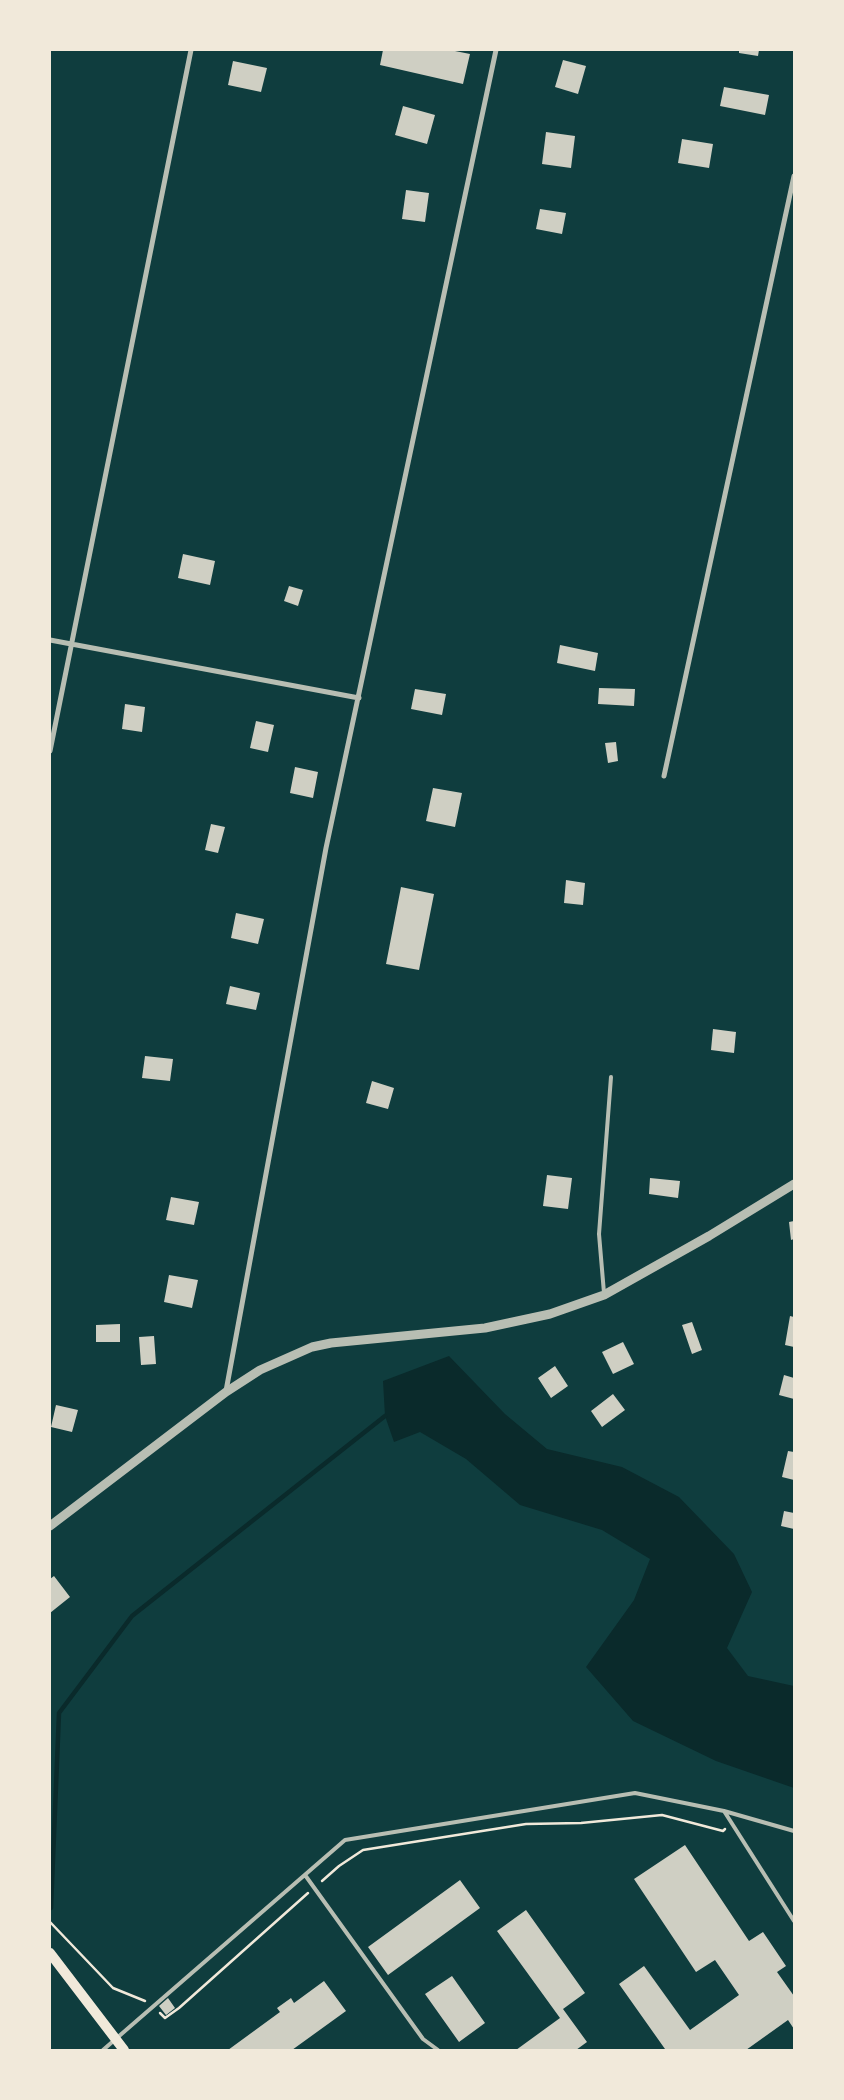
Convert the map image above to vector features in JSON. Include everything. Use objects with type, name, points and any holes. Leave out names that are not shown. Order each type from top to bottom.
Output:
[{"type":"main road","points":[[50,1953],[124,2050]]},
{"type":"street","points":[[50,751],[73,645],[191,50]]},
{"type":"street","points":[[226,1392],[324,857],[496,50]]},
{"type":"street","points":[[664,776],[794,176]]},
{"type":"street","points":[[50,640],[359,698]]},
{"type":"street","points":[[50,1526],[226,1392],[260,1370],[312,1347],[331,1343],[484,1328],[550,1314],[604,1295],[710,1236],[794,1184]]},
{"type":"lane","points":[[604,1295],[599,1234],[611,1077]]},
{"type":"lane","points":[[103,2050],[345,1840],[635,1793],[724,1811],[794,1831]]},
{"type":"lane","points":[[724,1811],[794,1921]]},
{"type":"lane","points":[[305,1875],[423,2039],[438,2050]]},
{"type":"path","points":[[50,1922],[113,1988],[139,2000],[151,2001],[165,2018],[339,1866],[363,1850],[526,1824],[581,1822],[662,1815],[723,1831],[728,1824],[733,1825]]},
{"type":"water","points":[[449,1356],[505,1414],[547,1449],[622,1467],[679,1497],[734,1554],[752,1592],[727,1648],[748,1676],[794,1686],[794,1788],[716,1761],[633,1721],[586,1667],[634,1600],[650,1559],[602,1530],[520,1505],[466,1459],[420,1432],[394,1442],[385,1416],[383,1381]]},
{"type":"building","points":[[383,50],[450,50],[470,54],[463,84],[380,65]]},
{"type":"building","points":[[739,50],[759,50],[758,56],[739,53]]},
{"type":"building","points":[[563,60],[586,66],[578,94],[555,87]]},
{"type":"building","points":[[233,61],[267,68],[261,92],[228,85]]},
{"type":"building","points":[[724,87],[769,95],[765,115],[720,106]]},
{"type":"building","points":[[403,106],[435,115],[427,144],[395,135]]},
{"type":"building","points":[[546,132],[575,136],[571,168],[542,164]]},
{"type":"building","points":[[682,139],[713,144],[709,168],[678,163]]},
{"type":"building","points":[[406,190],[429,193],[425,222],[402,219]]},
{"type":"building","points":[[540,209],[566,213],[562,234],[536,229]]},
{"type":"building","points":[[183,554],[215,561],[210,585],[178,578]]},
{"type":"building","points":[[289,586],[303,590],[298,606],[284,601]]},
{"type":"building","points":[[560,645],[598,653],[595,671],[557,663]]},
{"type":"building","points":[[599,688],[635,689],[634,706],[598,704]]},
{"type":"building","points":[[415,689],[446,694],[442,715],[411,709]]},
{"type":"building","points":[[125,704],[145,707],[142,732],[122,729]]},
{"type":"building","points":[[256,721],[274,725],[268,752],[250,748]]},
{"type":"building","points":[[616,742],[618,761],[608,763],[605,743]]},
{"type":"building","points":[[295,767],[318,772],[313,798],[290,793]]},
{"type":"building","points":[[433,788],[462,793],[455,827],[426,821]]},
{"type":"building","points":[[211,824],[225,827],[218,853],[205,850]]},
{"type":"building","points":[[566,880],[585,883],[583,905],[564,903]]},
{"type":"building","points":[[401,887],[434,894],[419,970],[386,964]]},
{"type":"building","points":[[236,913],[264,919],[258,944],[231,938]]},
{"type":"building","points":[[230,986],[260,993],[256,1010],[226,1004]]},
{"type":"building","points":[[713,1029],[736,1032],[734,1053],[711,1050]]},
{"type":"building","points":[[145,1056],[173,1059],[170,1081],[142,1078]]},
{"type":"building","points":[[372,1081],[394,1088],[388,1109],[366,1103]]},
{"type":"building","points":[[547,1175],[572,1178],[568,1209],[543,1206]]},
{"type":"building","points":[[650,1178],[680,1181],[678,1198],[649,1194]]},
{"type":"building","points":[[171,1197],[199,1202],[194,1225],[166,1220]]},
{"type":"building","points":[[794,1221],[794,1239],[791,1240],[789,1222]]},
{"type":"building","points":[[169,1275],[198,1280],[192,1308],[164,1302]]},
{"type":"building","points":[[790,1316],[794,1317],[794,1347],[785,1345]]},
{"type":"building","points":[[692,1322],[702,1350],[692,1354],[682,1325]]},
{"type":"building","points":[[120,1324],[120,1342],[96,1342],[96,1325]]},
{"type":"building","points":[[154,1336],[156,1364],[141,1365],[139,1337]]},
{"type":"building","points":[[623,1342],[634,1364],[613,1374],[602,1352]]},
{"type":"building","points":[[555,1366],[568,1386],[551,1398],[538,1378]]},
{"type":"building","points":[[784,1375],[794,1378],[794,1399],[779,1395]]},
{"type":"building","points":[[613,1394],[625,1410],[602,1427],[591,1411]]},
{"type":"building","points":[[56,1405],[78,1410],[72,1432],[51,1427]]},
{"type":"building","points":[[788,1451],[794,1452],[794,1480],[782,1477]]},
{"type":"building","points":[[784,1511],[794,1513],[794,1529],[781,1526]]},
{"type":"building","points":[[54,1576],[70,1597],[50,1613],[50,1579]]},
{"type":"building","points":[[685,1845],[749,1941],[763,1932],[786,1966],[777,1972],[794,1996],[794,2029],[788,2020],[746,2050],[663,2050],[665,2049],[619,1984],[644,1966],[690,2030],[739,1995],[715,1960],[696,1972],[634,1879]]},
{"type":"building","points":[[460,1880],[480,1908],[388,1975],[368,1947]]},
{"type":"building","points":[[526,1910],[585,1993],[563,2009],[587,2042],[576,2050],[516,2050],[560,2018],[497,1931]]},
{"type":"building","points":[[452,1976],[485,2023],[459,2042],[425,1994]]},
{"type":"building","points":[[324,1981],[346,2011],[292,2050],[228,2050],[280,2012],[277,2008],[291,1998],[294,2003]]},
{"type":"building","points":[[168,1998],[175,2008],[166,2015],[159,2006]]},
{"type":"waterway","points":[[51,1908],[59,1713],[132,1616],[385,1416]]}]
